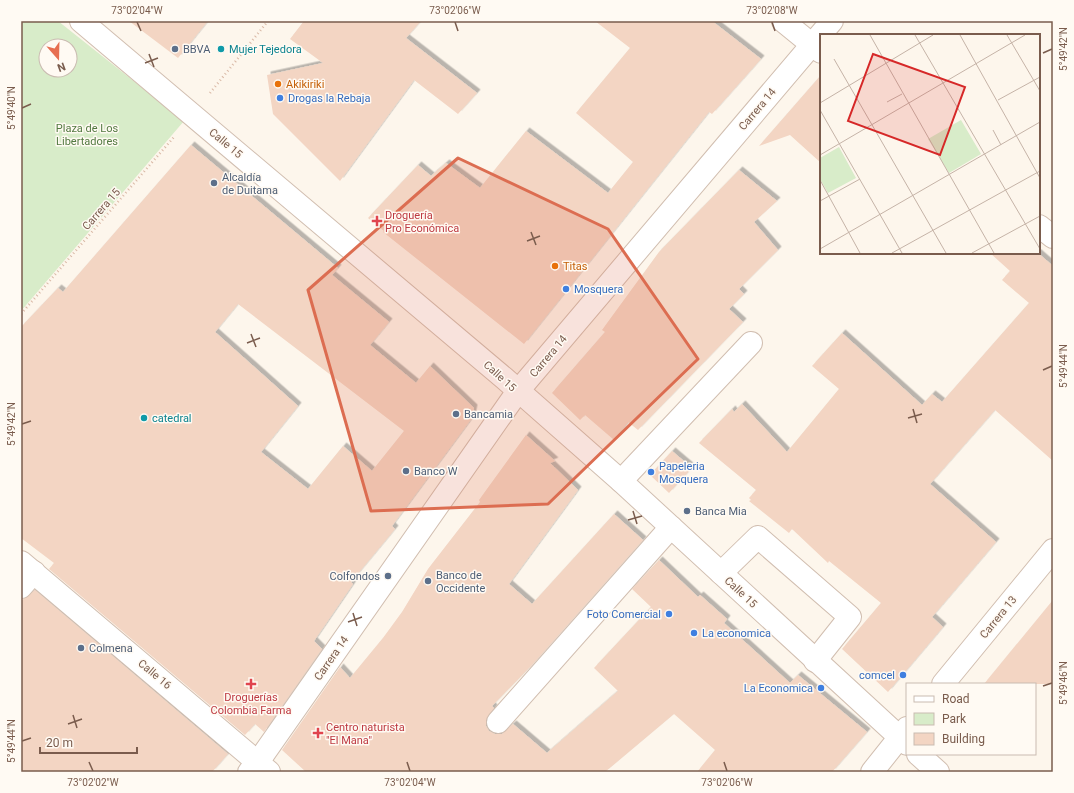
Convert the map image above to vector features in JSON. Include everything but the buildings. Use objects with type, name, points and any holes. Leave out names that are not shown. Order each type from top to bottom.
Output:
[{"type":"street","name":"Calle 15","points":[[81,21],[199,107],[518,391],[622,481],[815,661],[905,736]]},
{"type":"street","points":[[783,21],[816,49]]},
{"type":"street","name":"Carrera 14","points":[[825,34],[832,21]]},
{"type":"street","name":"Carrera 14","points":[[259,769],[518,391],[816,49]]},
{"type":"street","points":[[1040,227],[1053,238]]},
{"type":"street","points":[[622,481],[751,343]]},
{"type":"street","points":[[498,722],[671,527]]},
{"type":"street","points":[[721,573],[758,537],[850,617],[815,661]]},
{"type":"street","name":"Carrera 13","points":[[944,683],[1053,550]]},
{"type":"street","name":"Calle 16","points":[[25,573],[259,769]]},
{"type":"street","points":[[872,772],[905,736]]},
{"type":"street","points":[[919,755],[938,772]]},
{"type":"path","name":"Carrera 15","points":[[21,314],[199,107],[268,21]]},
{"type":"highlighted area","points":[[458,158],[608,229],[698,359],[548,504],[371,511],[308,290]]},
{"type":"green space","name":"Plaza de Los Libertadores","points":[[21,21],[58,21],[184,121],[21,311]]},
{"type":"place","name":"BBVA","points":[[175,49]]},
{"type":"place","name":"Mujer Tejedora","points":[[221,49]]},
{"type":"place","name":"Akikiriki","points":[[278,84]]},
{"type":"place","name":"Drogas la Rebaja","points":[[280,98]]},
{"type":"place","name":"Alcaldía de Duitama","points":[[214,183]]},
{"type":"place","name":"Droguería Pro Económica","points":[[377,221]]},
{"type":"place","name":"Titas","points":[[555,266]]},
{"type":"place","name":"Mosquera","points":[[566,289]]},
{"type":"place","name":"Bancamia","points":[[456,414]]},
{"type":"place","name":"catedral","points":[[144,418]]},
{"type":"place","name":"Banco W","points":[[406,471]]},
{"type":"place","name":"Papeleria Mosquera","points":[[651,472]]},
{"type":"place","name":"Banca Mia","points":[[687,511]]},
{"type":"place","name":"Colfondos","points":[[388,576]]},
{"type":"place","name":"Banco de Occidente","points":[[428,581]]},
{"type":"place","name":"Foto Comercial","points":[[669,614]]},
{"type":"place","name":"La economica","points":[[694,633]]},
{"type":"place","name":"Colmena","points":[[81,648]]},
{"type":"place","name":"comcel","points":[[903,675]]},
{"type":"place","name":"Droguerías Colombia Farma","points":[[251,684]]},
{"type":"place","name":"La Economica","points":[[821,688]]},
{"type":"place","name":"Centro naturista \"El Mana\"","points":[[318,733]]}]
